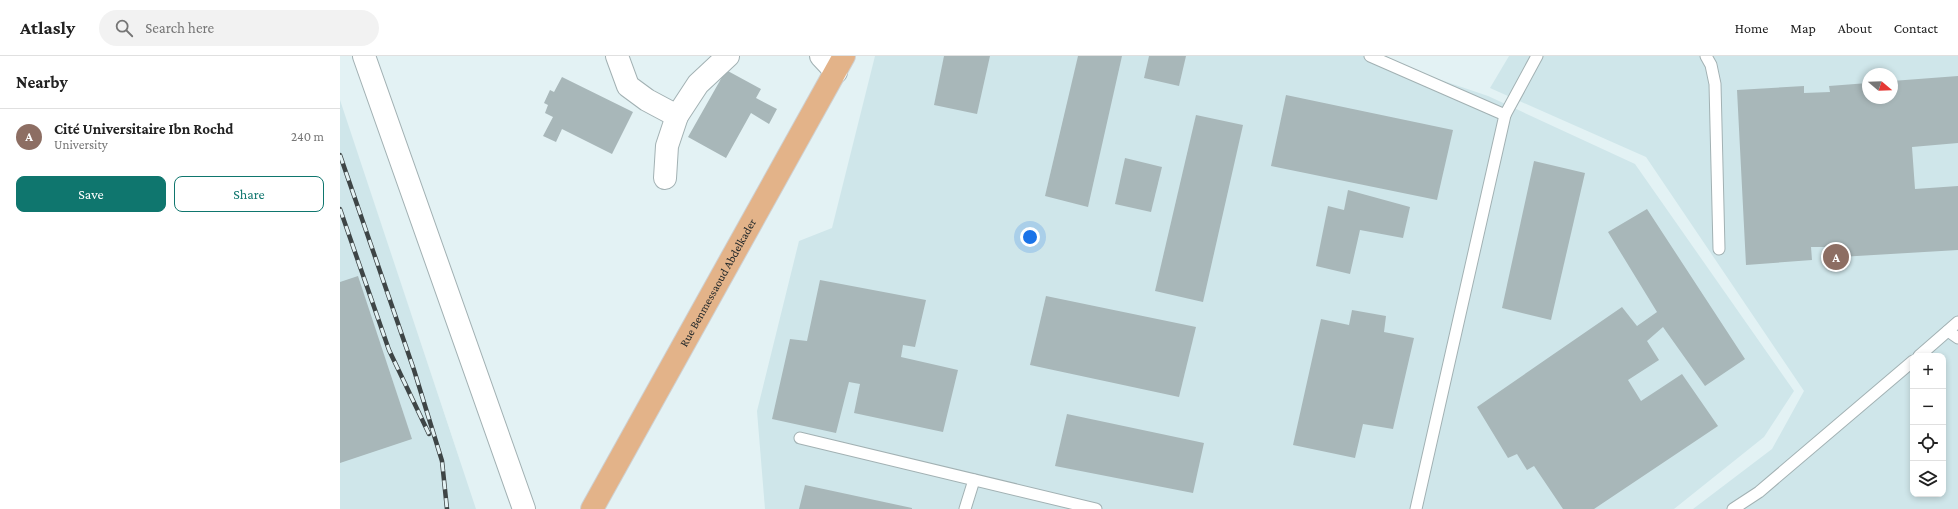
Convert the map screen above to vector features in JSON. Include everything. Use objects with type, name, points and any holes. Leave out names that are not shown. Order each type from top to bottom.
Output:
[{"type":"main road","name":"Rue Benmessaoud Abdelkader","points":[[592,509],[840,64]]},
{"type":"street","points":[[364,56],[524,509]]},
{"type":"street","points":[[617,56],[628,86],[647,100],[677,116]]},
{"type":"street","points":[[665,178],[666,146],[677,116],[698,84],[728,56]]},
{"type":"street","points":[[821,56],[840,64]]},
{"type":"lane","points":[[1370,56],[1505,115]]},
{"type":"lane","points":[[1416,509],[1505,115],[1537,56]]},
{"type":"lane","points":[[1706,56],[1711,65],[1715,84],[1719,249]]},
{"type":"lane","points":[[1922,353],[1958,322]]},
{"type":"lane","points":[[1948,331],[1958,338]]},
{"type":"lane","points":[[1733,509],[1759,492],[1910,364]]},
{"type":"lane","points":[[800,438],[1096,509]]},
{"type":"lane","points":[[965,509],[974,480]]},
{"type":"shaded area","points":[[875,56],[1370,56],[1488,96],[1635,164],[1794,391],[1764,437],[1674,509],[765,509],[757,411],[799,241],[832,228]]},
{"type":"shaded area","points":[[1509,56],[1958,56],[1958,509],[1693,509],[1772,449],[1804,391],[1646,157],[1490,88]]},
{"type":"shaded area","points":[[340,100],[476,509],[340,509]]},
{"type":"building","points":[[944,56],[990,56],[977,114],[934,105]]},
{"type":"building","points":[[1078,56],[1122,56],[1088,207],[1045,196]]},
{"type":"building","points":[[1149,56],[1186,56],[1179,86],[1144,78]]},
{"type":"building","points":[[726,70],[761,89],[756,98],[777,109],[769,124],[751,113],[726,158],[688,137]]},
{"type":"building","points":[[1958,76],[1958,143],[1912,147],[1915,189],[1958,186],[1958,250],[1840,257],[1838,247],[1811,247],[1812,260],[1746,265],[1737,90],[1804,86],[1804,93],[1830,92],[1829,86],[1862,83],[1862,104],[1898,104],[1898,81]]},
{"type":"building","points":[[562,77],[633,112],[612,154],[562,129],[556,142],[543,136],[553,117],[545,113],[548,105],[544,103],[550,90],[554,92]]},
{"type":"building","points":[[1286,95],[1453,130],[1437,200],[1271,166]]},
{"type":"building","points":[[1196,115],[1243,125],[1203,302],[1155,291]]},
{"type":"building","points":[[1125,158],[1162,167],[1151,212],[1115,204]]},
{"type":"building","points":[[1534,161],[1585,173],[1551,320],[1502,308]]},
{"type":"building","points":[[1348,190],[1410,207],[1403,238],[1360,230],[1350,274],[1316,266],[1328,206],[1344,210]]},
{"type":"building","points":[[1647,209],[1745,359],[1705,386],[1663,327],[1647,341],[1659,360],[1628,380],[1641,401],[1682,374],[1718,426],[1594,509],[1563,509],[1534,466],[1527,470],[1517,454],[1508,458],[1477,407],[1622,307],[1637,326],[1657,312],[1608,232]]},
{"type":"building","points":[[358,276],[412,439],[340,463],[340,282]]},
{"type":"building","points":[[820,280],[926,300],[915,347],[903,345],[901,357],[958,370],[943,432],[854,413],[860,384],[849,382],[836,433],[772,419],[790,339],[807,341]]},
{"type":"building","points":[[1046,296],[1196,327],[1179,397],[1030,365]]},
{"type":"building","points":[[1352,310],[1386,316],[1384,332],[1414,338],[1393,429],[1363,424],[1355,458],[1293,445],[1321,319],[1349,325]]},
{"type":"building","points":[[1067,414],[1204,443],[1193,493],[1055,466]]},
{"type":"building","points":[[805,485],[912,508],[912,509],[799,509]]},
{"type":"railway","points":[[340,155],[414,370],[442,461],[447,509]]},
{"type":"railway","points":[[340,209],[389,350],[429,434]]},
{"type":"place","name":"Cité Universitaire Ibn Rochd","points":[[1836,257]]}]
